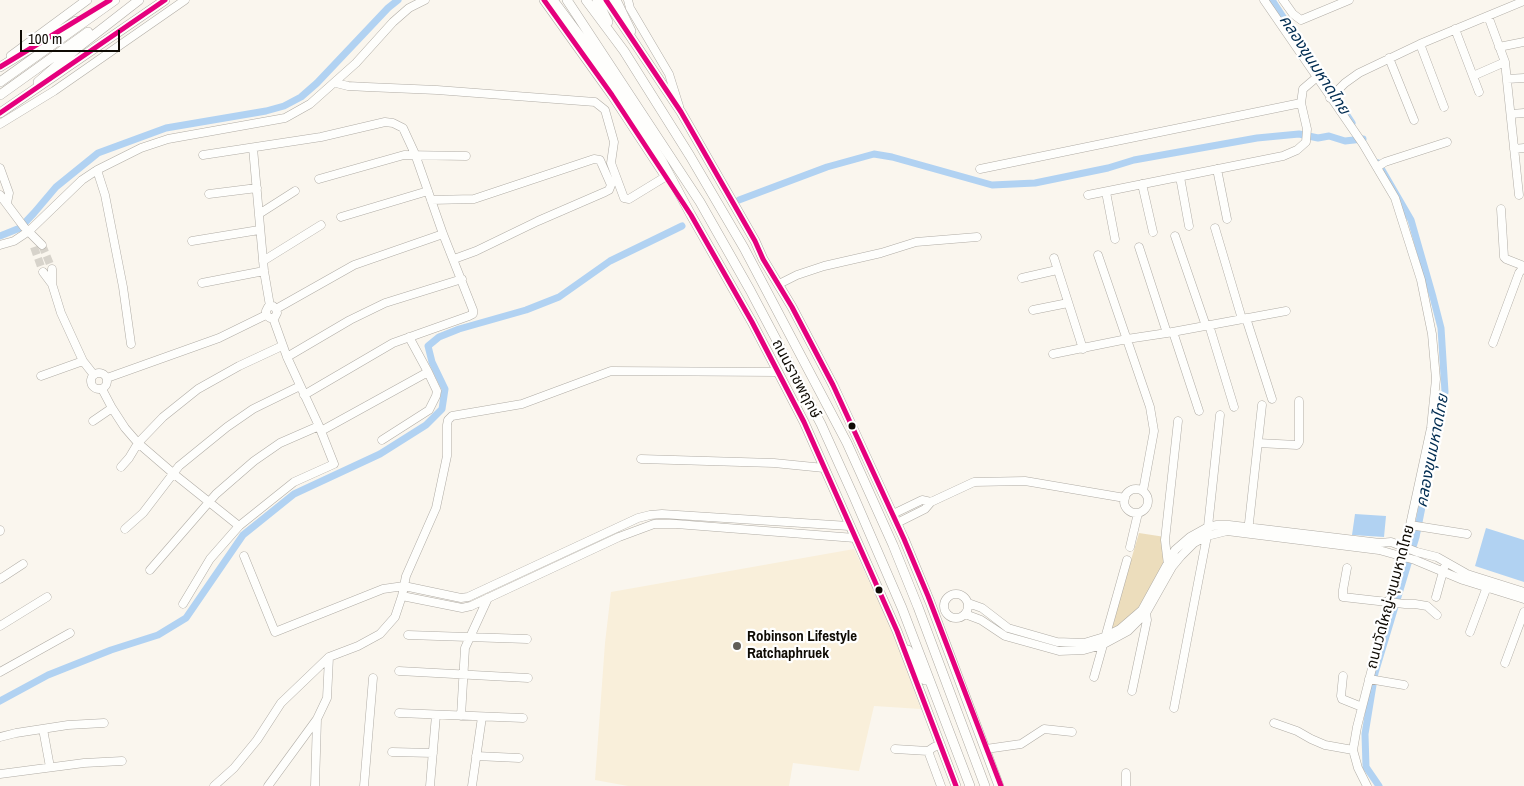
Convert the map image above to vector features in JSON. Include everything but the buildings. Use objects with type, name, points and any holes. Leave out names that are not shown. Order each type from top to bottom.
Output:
[{"type":"main road","points":[[62,17],[77,0]]},
{"type":"main road","points":[[0,66],[62,17],[88,0]]},
{"type":"main road","points":[[0,66],[110,0]]},
{"type":"main road","points":[[0,82],[115,0]]},
{"type":"main road","points":[[0,95],[133,0]]},
{"type":"main road","points":[[11,105],[76,49],[139,0]]},
{"type":"main road","points":[[0,113],[165,0]]},
{"type":"main road","points":[[544,0],[612,95],[691,215]]},
{"type":"main road","points":[[553,0],[588,46],[662,161],[752,322],[804,422]]},
{"type":"main road","name":"ถนนราชพฤกษ์","points":[[567,0],[700,202],[750,290],[821,424],[902,608],[970,786]]},
{"type":"main road","name":"ถนนราชพฤกษ์","points":[[586,0],[624,51],[690,156],[744,248],[842,435],[870,493],[918,607],[985,786]]},
{"type":"main road","points":[[597,0],[624,51]]},
{"type":"main road","points":[[606,0],[621,24],[639,47],[680,112],[755,241],[763,259]]},
{"type":"main road","points":[[616,0],[639,47]]},
{"type":"main road","points":[[729,224],[763,259]]},
{"type":"main road","name":"ถนนราชพฤกษ์","points":[[763,259],[779,284],[845,409],[895,519],[930,602],[1000,786]]},
{"type":"main road","points":[[779,347],[804,422]]},
{"type":"main road","name":"ถนนราชพฤกษ์","points":[[804,422],[897,631],[956,786]]},
{"type":"main road","points":[[897,631],[940,706]]},
{"type":"main road","points":[[978,729],[985,786]]},
{"type":"street","points":[[0,124],[54,91],[185,0]]},
{"type":"street","points":[[0,245],[14,241],[29,232],[82,180],[97,170],[141,148],[168,139],[285,118],[310,104],[336,83],[393,22],[409,8],[426,0]]},
{"type":"street","points":[[628,0],[669,74],[680,112]]},
{"type":"street","name":"ถนนวัดใหญ่-ขุนมหาดไทย","points":[[1264,0],[1332,96],[1363,144],[1380,165],[1395,198],[1420,280],[1432,334],[1436,365],[1431,428],[1413,525],[1362,707],[1353,750]]},
{"type":"street","points":[[1283,0],[1293,14],[1301,20],[1349,0]]},
{"type":"street","points":[[1332,96],[1359,73],[1389,58],[1524,1]]},
{"type":"street","points":[[1488,16],[1506,62],[1514,149],[1521,183],[1518,196]]},
{"type":"street","points":[[1455,29],[1480,92]]},
{"type":"street","points":[[1499,47],[1524,42]]},
{"type":"street","points":[[1420,44],[1444,107]]},
{"type":"street","points":[[1389,58],[1414,120]]},
{"type":"street","points":[[1473,76],[1506,62]]},
{"type":"street","points":[[1088,195],[1283,156],[1301,148],[1306,142],[1307,129],[1301,103],[1303,89],[1317,77]]},
{"type":"street","points":[[1507,79],[1524,78]]},
{"type":"street","points":[[336,83],[348,86],[437,90],[595,102],[605,110],[614,142],[611,163],[624,198],[628,199],[665,177]]},
{"type":"street","points":[[980,169],[1301,103]]},
{"type":"street","points":[[1511,114],[1524,113]]},
{"type":"street","points":[[203,155],[339,134],[385,122],[393,123],[403,128],[415,154],[443,234],[462,279],[473,314],[393,344],[304,395]]},
{"type":"street","points":[[1380,165],[1447,142]]},
{"type":"street","points":[[253,148],[264,271],[273,307]]},
{"type":"street","points":[[1514,149],[1524,148]]},
{"type":"street","points":[[319,179],[396,157],[415,154],[466,156]]},
{"type":"street","points":[[431,200],[474,199],[594,159],[600,160],[611,185],[609,190],[605,192],[476,251],[454,259]]},
{"type":"street","points":[[0,168],[9,193],[7,203]]},
{"type":"street","points":[[97,170],[105,195],[123,287],[131,344]]},
{"type":"street","points":[[1217,170],[1227,219]]},
{"type":"street","points":[[1180,177],[1189,226]]},
{"type":"street","points":[[1142,184],[1152,232]]},
{"type":"street","points":[[210,194],[257,188]]},
{"type":"street","points":[[258,214],[295,191]]},
{"type":"street","points":[[341,217],[428,191]]},
{"type":"street","points":[[1106,192],[1115,239]]},
{"type":"street","points":[[0,195],[38,246]]},
{"type":"street","points":[[1493,343],[1519,273],[1524,267],[1506,260],[1504,256],[1501,208]]},
{"type":"street","points":[[263,261],[321,225]]},
{"type":"street","points":[[1215,228],[1272,399]]},
{"type":"street","points":[[192,241],[259,230]]},
{"type":"street","points":[[183,604],[210,559],[239,526],[294,482],[333,465],[334,462],[266,309],[354,265],[443,234]]},
{"type":"street","points":[[1175,236],[1234,407]]},
{"type":"street","points":[[779,284],[797,275],[824,266],[881,253],[916,242],[977,237]]},
{"type":"street","points":[[1139,247],[1199,411]]},
{"type":"street","points":[[1098,256],[1150,407],[1154,431],[1143,491]]},
{"type":"street","points":[[1054,258],[1083,349]]},
{"type":"street","points":[[52,269],[52,284],[61,313],[83,361],[94,375]]},
{"type":"street","points":[[1022,278],[1057,270]]},
{"type":"street","points":[[202,283],[264,271]]},
{"type":"street","points":[[43,272],[52,284]]},
{"type":"street","points":[[286,357],[350,320],[385,303],[462,279]]},
{"type":"street","points":[[1033,310],[1068,303]]},
{"type":"street","points":[[1053,354],[1127,338],[1207,326],[1286,311]]},
{"type":"street","points":[[107,378],[219,338],[270,316]]},
{"type":"street","points":[[382,440],[429,410],[434,402],[436,391],[409,337]]},
{"type":"street","points":[[120,468],[138,443],[163,417],[198,389],[239,366],[282,346]]},
{"type":"street","points":[[41,376],[83,361]]},
{"type":"street","points":[[214,786],[234,768],[257,740],[281,703],[329,657],[358,646],[380,634],[396,617],[406,576],[436,508],[446,456],[446,425],[452,416],[522,404],[611,371],[778,372]]},
{"type":"street","points":[[150,570],[208,501],[254,461],[274,447],[320,428],[428,372]]},
{"type":"street","points":[[94,375],[101,373],[107,378]]},
{"type":"street","points":[[94,375],[93,385],[97,389],[102,389]]},
{"type":"street","points":[[102,389],[106,386],[107,378]]},
{"type":"street","points":[[125,529],[143,514],[180,466],[240,418],[300,386]]},
{"type":"street","points":[[102,389],[125,428],[138,443],[239,526]]},
{"type":"street","points":[[1258,443],[1297,445],[1299,442],[1299,401]]},
{"type":"street","points":[[1248,530],[1262,405]]},
{"type":"street","points":[[94,421],[112,408]]},
{"type":"street","points":[[1174,708],[1208,531],[1220,415]]},
{"type":"street","points":[[1170,566],[1165,540],[1178,421]]},
{"type":"street","points":[[641,460],[774,463],[824,468]]},
{"type":"street","points":[[895,519],[922,500],[931,502],[974,482],[1025,481],[1125,498]]},
{"type":"street","points":[[1139,489],[1148,497],[1148,505],[1143,511],[1138,513],[1129,510],[1125,504],[1125,498],[1131,490],[1139,489]]},
{"type":"street","points":[[1130,547],[1138,513]]},
{"type":"street","points":[[244,556],[275,632],[383,589],[404,586],[461,598],[468,597],[638,518],[662,514],[850,526]]},
{"type":"street","points":[[676,524],[678,515]]},
{"type":"street","points":[[402,596],[462,608],[488,598],[633,531],[654,524],[676,524],[855,538]]},
{"type":"street","points":[[965,614],[981,620],[1005,636],[1059,651],[1084,650],[1103,641],[1144,612],[1170,566],[1175,550],[1190,537],[1229,525],[1248,530],[1404,552],[1444,567],[1463,580],[1524,592]]},
{"type":"street","points":[[1413,525],[1467,534]]},
{"type":"street","points":[[1379,547],[1391,542],[1404,552]]},
{"type":"street","points":[[1094,677],[1126,560]]},
{"type":"street","points":[[0,579],[23,564]]},
{"type":"street","points":[[1436,597],[1444,567]]},
{"type":"street","points":[[1347,568],[1342,590],[1343,596],[1427,606],[1437,615]]},
{"type":"street","points":[[1488,584],[1524,600]]},
{"type":"street","points":[[1470,632],[1488,584]]},
{"type":"street","points":[[957,594],[964,596],[968,603],[968,610],[958,618],[950,616],[945,610],[945,602],[949,596],[957,594]]},
{"type":"street","points":[[0,626],[47,597]]},
{"type":"street","points":[[461,716],[465,648],[488,598]]},
{"type":"street","points":[[930,602],[937,600],[945,602]]},
{"type":"street","points":[[968,603],[982,608],[1008,628],[1057,642],[1084,643],[1103,641]]},
{"type":"street","points":[[1132,692],[1147,620],[1144,612]]},
{"type":"street","points":[[1505,664],[1524,612]]},
{"type":"street","points":[[0,672],[70,633]]},
{"type":"street","points":[[408,635],[527,639]]},
{"type":"street","points":[[268,786],[317,720],[327,698],[329,657]]},
{"type":"street","points":[[399,671],[528,678]]},
{"type":"street","points":[[1344,676],[1342,699],[1362,707]]},
{"type":"street","points":[[364,786],[373,678]]},
{"type":"street","points":[[1370,679],[1404,685]]},
{"type":"street","points":[[399,713],[523,718]]},
{"type":"street","points":[[430,786],[436,715]]},
{"type":"street","points":[[472,786],[482,717]]},
{"type":"street","points":[[315,786],[317,720]]},
{"type":"street","points":[[0,737],[68,725],[104,723]]},
{"type":"street","points":[[1274,723],[1297,731],[1325,745],[1353,750],[1358,768],[1367,786]]},
{"type":"street","points":[[44,729],[50,767]]},
{"type":"street","points":[[986,749],[1021,744],[1044,730],[1072,732]]},
{"type":"street","points":[[895,749],[928,751],[934,746],[940,745]]},
{"type":"street","points":[[928,751],[941,786]]},
{"type":"street","points":[[392,752],[433,753]]},
{"type":"street","points":[[476,756],[519,758]]},
{"type":"street","points":[[0,774],[84,763],[122,761]]},
{"type":"street","points":[[1126,773],[1126,786]]},
{"type":"shaded area","points":[[1139,533],[1165,537],[1167,564],[1142,610],[1104,637],[1127,560],[1131,560]]},
{"type":"shaded area","name":"Robinson Lifestyle Ratchaphruek","points":[[854,549],[891,628],[921,709],[874,706],[859,771],[793,763],[789,786],[628,786],[595,780],[605,643],[611,592]]},
{"type":"water","points":[[1355,514],[1386,516],[1384,537],[1352,535]]},
{"type":"water","points":[[1486,528],[1524,540],[1524,582],[1475,566]]},
{"type":"waterway","points":[[0,236],[20,228],[56,187],[98,153],[166,128],[266,111],[284,106],[301,97],[398,0]]},
{"type":"waterway","name":"คลองขุนมหาดไทย","points":[[1272,0],[1352,123]]},
{"type":"waterway","points":[[739,200],[827,167],[874,154],[892,157],[992,185],[1035,183],[1108,168],[1134,160],[1257,138],[1299,134],[1318,138],[1329,136],[1345,141],[1363,139]]},
{"type":"waterway","name":"คลองขุนมหาดไทย","points":[[1378,163],[1411,220],[1441,328],[1445,392],[1416,537],[1375,673],[1365,734],[1366,767],[1379,786]]},
{"type":"waterway","points":[[0,701],[48,675],[111,650],[158,635],[186,618],[243,535],[294,494],[380,454],[426,425],[442,409],[445,389],[432,362],[428,346],[439,337],[459,329],[526,310],[559,297],[610,261],[682,226]]},
{"type":"tunnel","points":[[42,245],[52,269]]},
{"type":"tunnel","points":[[34,247],[43,272]]},
{"type":"transit line","points":[[0,67],[110,0]]},
{"type":"transit line","points":[[0,113],[165,0]]},
{"type":"transit line","points":[[544,0],[612,95],[691,215],[752,322],[804,422],[897,631],[956,786]]},
{"type":"transit line","points":[[606,0],[681,112],[792,307],[833,385],[904,539],[928,596],[1001,786]]},
{"type":"place","name":"Robinson Lifestyle Ratchaphruek","points":[[737,646]]}]
